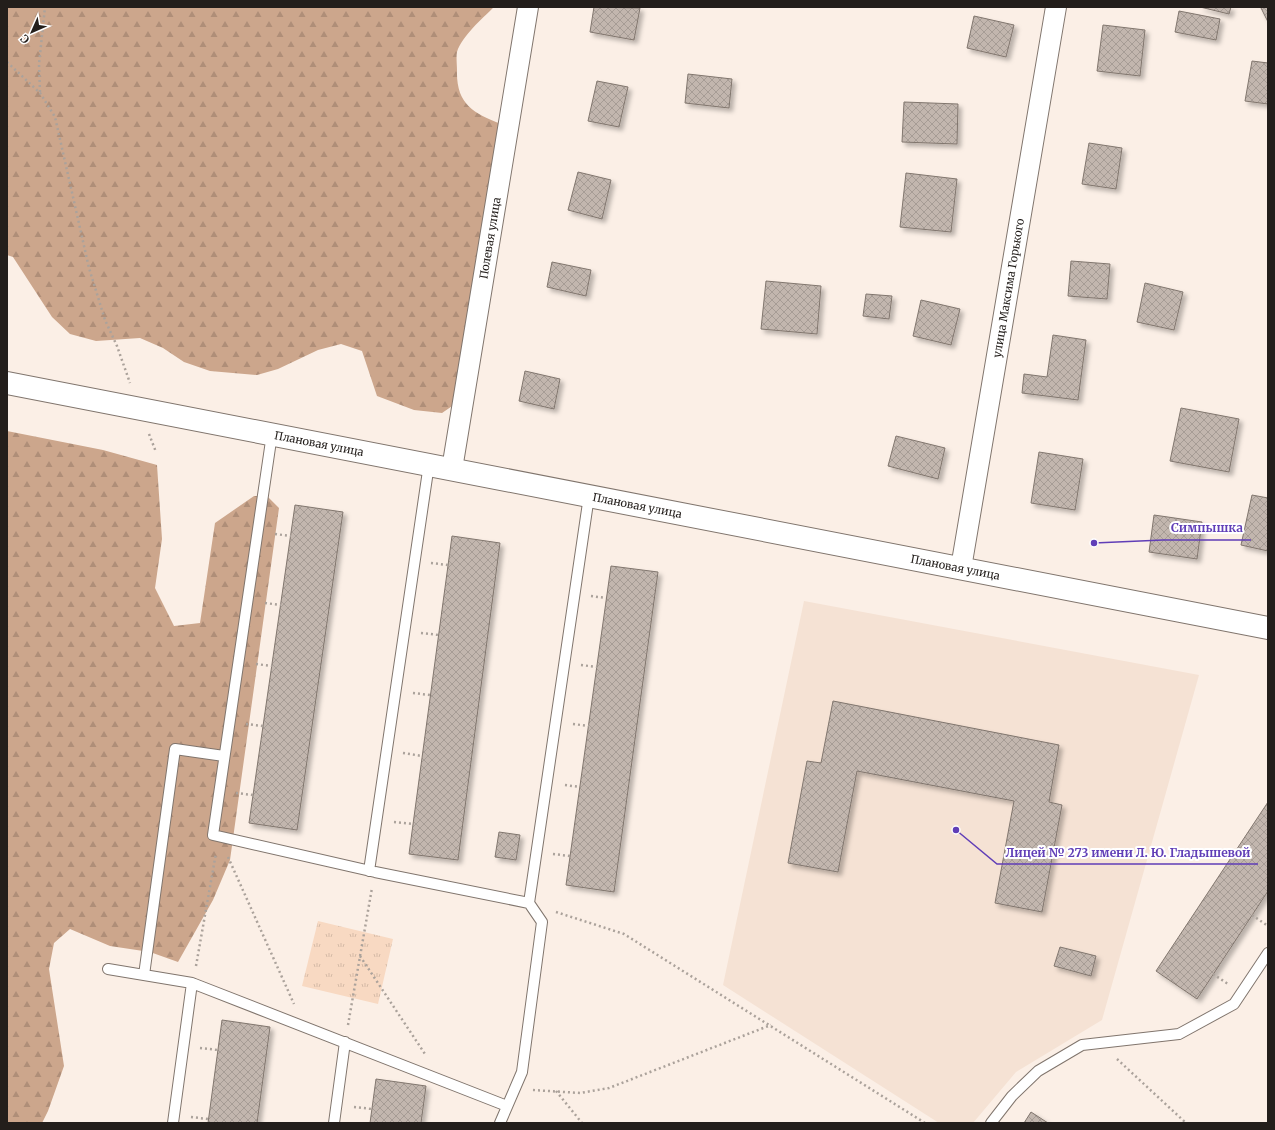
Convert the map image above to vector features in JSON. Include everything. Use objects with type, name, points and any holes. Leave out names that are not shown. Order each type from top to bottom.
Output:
[{"type":"street","name":"Полевая улица","points":[[452,469],[528,7]]},
{"type":"street","name":"улица Максима Горького","points":[[961,568],[1056,7]]},
{"type":"street","name":"Плановая улица","points":[[7,383],[1268,628]]},
{"type":"lane","points":[[272,434],[213,835],[372,871],[529,903]]},
{"type":"lane","points":[[372,871],[429,464]]},
{"type":"lane","points":[[500,1123],[522,1072],[542,922],[529,903],[589,496]]},
{"type":"lane","points":[[144,975],[175,749],[224,756]]},
{"type":"lane","points":[[991,1123],[1012,1096],[1038,1071],[1082,1045],[1179,1034],[1234,1004],[1268,953]]},
{"type":"lane","points":[[108,969],[192,983],[507,1106]]},
{"type":"lane","points":[[173,1123],[192,983]]},
{"type":"lane","points":[[334,1123],[345,1042]]},
{"type":"path","points":[[40,93],[39,64],[45,7]]},
{"type":"path","points":[[7,62],[40,93],[55,117],[89,268],[105,320],[117,346],[156,452]]},
{"type":"path","points":[[192,983],[219,836]]},
{"type":"path","points":[[219,836],[304,1027]]},
{"type":"path","points":[[345,1042],[360,956],[372,871]]},
{"type":"path","points":[[529,903],[624,934],[925,1123]]},
{"type":"path","points":[[1252,915],[1268,926]]},
{"type":"path","points":[[360,956],[442,1081]]},
{"type":"path","points":[[514,1090],[580,1093],[609,1088],[771,1025]]},
{"type":"path","points":[[1100,1043],[1186,1123]]},
{"type":"path","points":[[556,1091],[582,1123]]},
{"type":"shaded area","points":[[804,601],[1199,675],[1102,1020],[1016,1072],[973,1123],[939,1123],[723,985]]},
{"type":"green space","points":[[7,7],[494,7],[478,22],[463,40],[457,52],[457,82],[463,99],[468,106],[482,116],[501,124],[461,400],[442,413],[414,410],[377,396],[362,351],[341,344],[318,350],[278,369],[257,375],[210,371],[184,362],[163,348],[140,338],[96,341],[70,334],[52,317],[13,257],[7,255]]},
{"type":"green space","points":[[7,431],[103,450],[157,465],[162,539],[155,588],[174,626],[200,623],[215,523],[254,496],[267,496],[279,508],[230,860],[213,900],[178,962],[150,952],[110,946],[70,929],[54,943],[49,969],[64,1066],[48,1111],[42,1123],[7,1123]]},
{"type":"green space","points":[[318,921],[393,939],[378,1004],[302,986]]},
{"type":"building","points":[[594,7],[640,8],[634,40],[590,32]]},
{"type":"building","points":[[1200,7],[1231,7],[1229,14]]},
{"type":"building","points":[[1268,7],[1268,22],[1261,8]]},
{"type":"building","points":[[1179,11],[1220,19],[1216,40],[1175,32]]},
{"type":"building","points":[[974,16],[1014,25],[1006,57],[967,48]]},
{"type":"building","points":[[1103,25],[1145,30],[1140,76],[1097,71]]},
{"type":"building","points":[[1252,61],[1268,63],[1268,104],[1245,101]]},
{"type":"building","points":[[688,74],[732,79],[729,108],[685,103]]},
{"type":"building","points":[[597,81],[628,87],[619,127],[588,121]]},
{"type":"building","points":[[904,102],[958,104],[957,144],[902,142]]},
{"type":"building","points":[[1089,143],[1122,148],[1116,189],[1082,184]]},
{"type":"building","points":[[578,172],[611,180],[602,219],[568,210]]},
{"type":"building","points":[[906,173],[957,179],[951,232],[900,227]]},
{"type":"building","points":[[1071,261],[1110,264],[1107,299],[1068,296]]},
{"type":"building","points":[[552,262],[591,270],[586,296],[547,287]]},
{"type":"building","points":[[766,281],[821,286],[817,334],[761,329]]},
{"type":"building","points":[[1145,283],[1183,292],[1174,330],[1137,322]]},
{"type":"building","points":[[866,294],[892,296],[889,319],[863,316]]},
{"type":"building","points":[[921,300],[960,309],[951,345],[913,336]]},
{"type":"building","points":[[1053,335],[1086,340],[1078,400],[1022,393],[1024,374],[1047,377]]},
{"type":"building","points":[[525,371],[560,379],[554,409],[519,401]]},
{"type":"building","points":[[1181,408],[1239,419],[1229,472],[1170,461]]},
{"type":"building","points":[[896,436],[945,448],[938,479],[888,466]]},
{"type":"building","points":[[1039,452],[1083,459],[1075,510],[1031,503]]},
{"type":"building","points":[[1252,495],[1268,498],[1268,551],[1241,545]]},
{"type":"building","points":[[295,505],[343,512],[297,830],[249,823]]},
{"type":"building","points":[[1154,515],[1202,522],[1197,559],[1149,552]]},
{"type":"building","points":[[452,536],[500,543],[458,860],[409,854]]},
{"type":"building","points":[[611,566],[658,572],[614,892],[566,885]]},
{"type":"building","points":[[833,701],[1059,745],[1049,802],[1062,805],[1042,912],[995,903],[1014,801],[857,771],[838,872],[788,863],[807,761],[821,763]]},
{"type":"building","points":[[1268,802],[1268,891],[1197,999],[1156,971]]},
{"type":"building","points":[[499,832],[520,835],[516,860],[495,857]]},
{"type":"building","points":[[1060,947],[1096,956],[1091,976],[1054,966]]},
{"type":"building","points":[[222,1020],[270,1027],[257,1123],[208,1123]]},
{"type":"building","points":[[376,1079],[426,1086],[421,1123],[370,1123]]},
{"type":"building","points":[[1031,1112],[1048,1123],[1024,1123]]},
{"type":"place","name":"Симпышка","points":[[1094,543]]},
{"type":"place","name":"Лицей № 273 имени Л. Ю. Гладышевой","points":[[956,830]]}]
